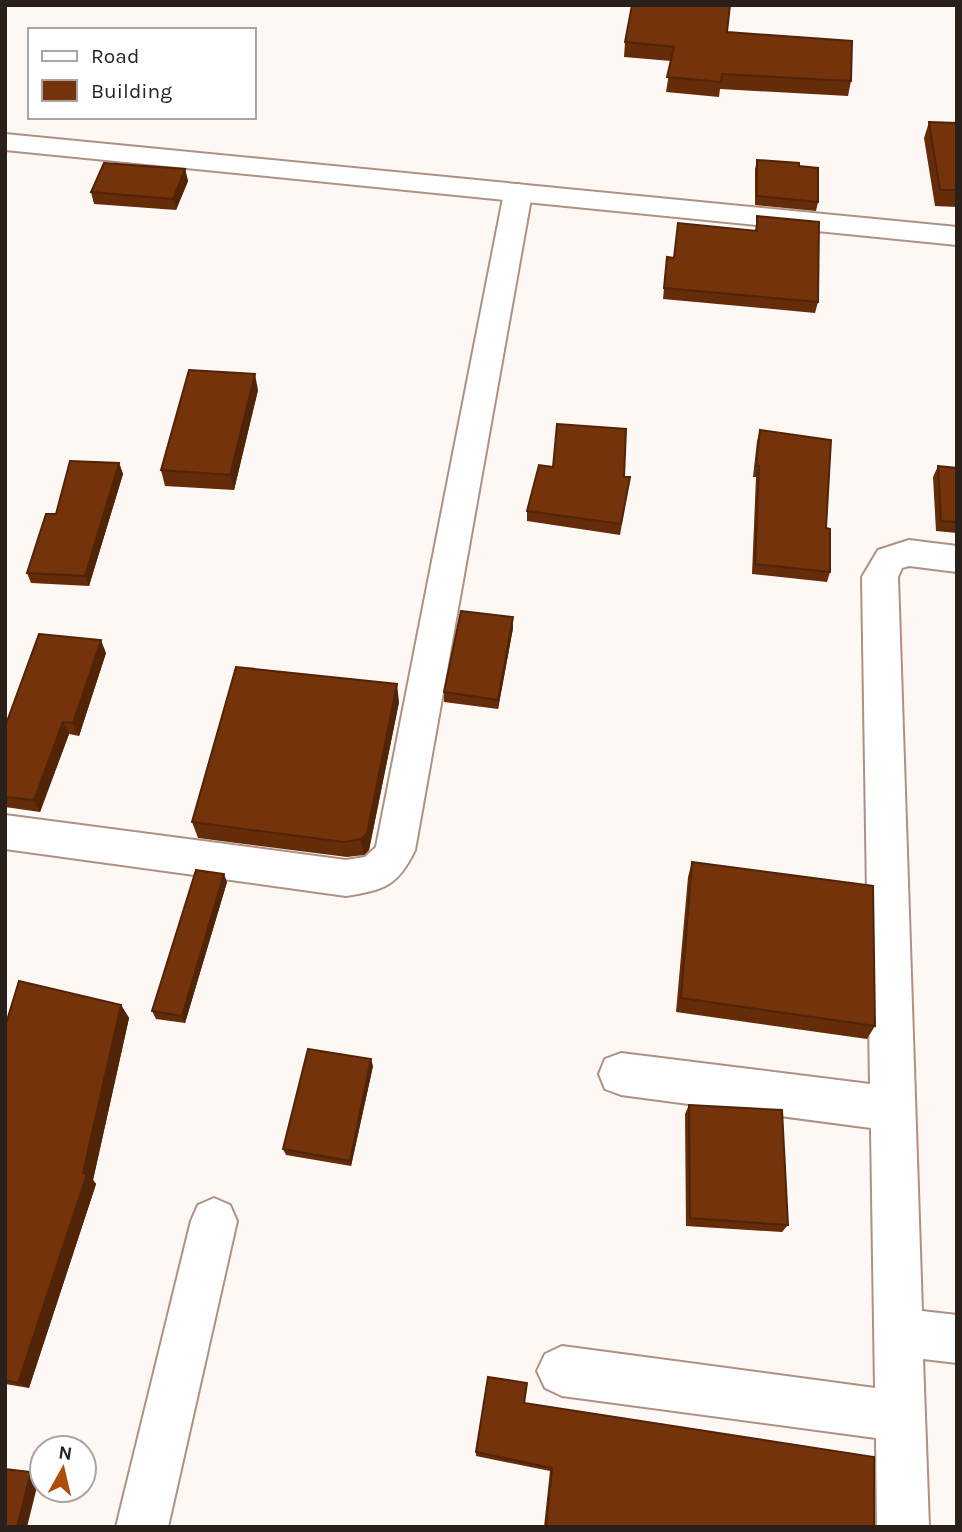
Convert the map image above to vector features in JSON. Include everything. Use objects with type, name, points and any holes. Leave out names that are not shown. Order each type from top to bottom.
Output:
[{"type":"street","points":[[5,142],[957,236]]},
{"type":"street","points":[[5,832],[346,878],[376,873],[389,863],[395,850],[518,193]]},
{"type":"street","points":[[903,1527],[880,577],[890,559],[909,553],[957,559]]},
{"type":"street","points":[[621,1074],[892,1109]]},
{"type":"street","points":[[142,1527],[215,1221]]},
{"type":"street","points":[[898,1332],[957,1339]]},
{"type":"street","points":[[562,1371],[900,1416]]},
{"type":"building","points":[[632,5],[730,5],[727,32],[852,41],[851,81],[722,74],[721,82],[667,77],[674,47],[625,42]]},
{"type":"building","points":[[929,122],[957,123],[957,190],[940,190]]},
{"type":"building","points":[[757,160],[799,163],[799,166],[818,168],[818,202],[757,196]]},
{"type":"building","points":[[104,163],[185,169],[173,199],[91,192]]},
{"type":"building","points":[[757,216],[819,222],[818,302],[664,288],[667,257],[674,258],[678,223],[757,231]]},
{"type":"building","points":[[189,370],[255,374],[230,475],[161,470]]},
{"type":"building","points":[[557,424],[626,429],[624,477],[630,477],[621,524],[527,511],[539,465],[553,467]]},
{"type":"building","points":[[760,430],[831,440],[826,528],[830,529],[830,572],[755,564],[759,466],[756,466]]},
{"type":"building","points":[[70,461],[119,463],[85,576],[27,573],[46,514],[56,514]]},
{"type":"building","points":[[938,466],[957,468],[957,522],[941,521]]},
{"type":"building","points":[[461,611],[513,617],[498,700],[444,692]]},
{"type":"building","points":[[39,634],[101,640],[73,723],[63,722],[34,800],[5,797],[5,727]]},
{"type":"building","points":[[236,667],[397,684],[367,834],[361,839],[344,842],[192,822]]},
{"type":"building","points":[[692,862],[873,886],[875,1026],[681,998]]},
{"type":"building","points":[[196,870],[224,874],[182,1016],[152,1011]]},
{"type":"building","points":[[19,981],[121,1005],[83,1173],[87,1174],[18,1383],[5,1380],[5,1027]]},
{"type":"building","points":[[308,1049],[371,1059],[350,1161],[283,1149]]},
{"type":"building","points":[[689,1105],[782,1110],[788,1225],[690,1218]]},
{"type":"building","points":[[488,1377],[527,1383],[524,1403],[874,1457],[874,1527],[546,1527],[552,1468],[476,1452]]},
{"type":"building","points":[[5,1469],[28,1472],[28,1484],[17,1527],[5,1527]]}]
